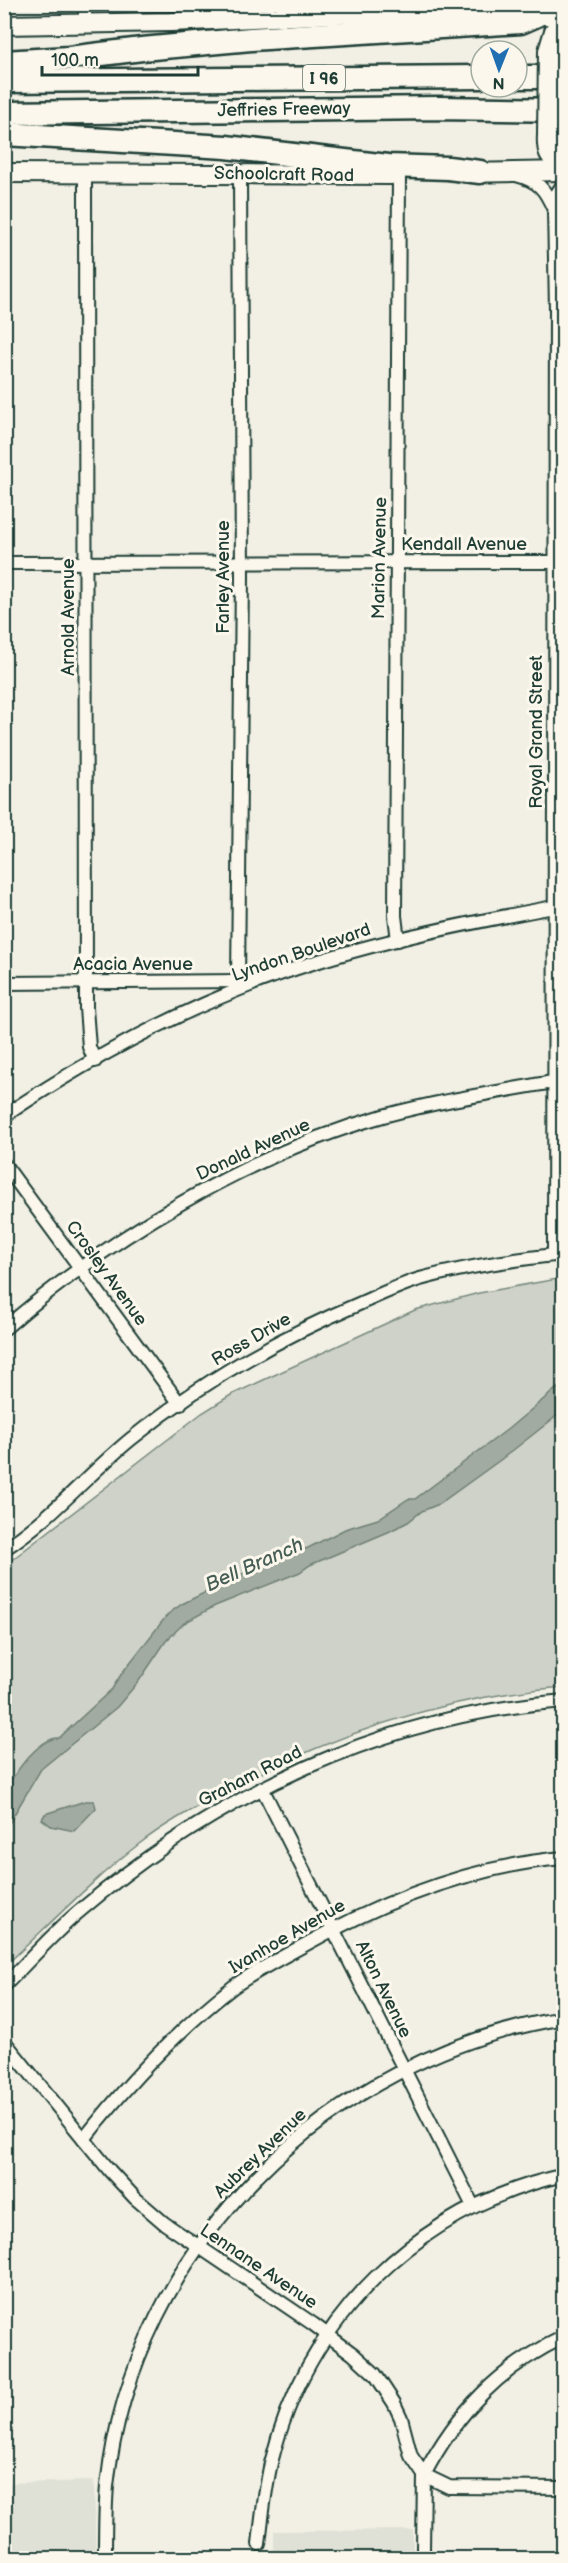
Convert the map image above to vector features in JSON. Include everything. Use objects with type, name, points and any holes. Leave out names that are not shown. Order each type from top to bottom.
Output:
[{"type":"highway","points":[[4,63],[251,39],[521,22],[554,14]]},
{"type":"highway","name":"Jeffries Freeway","points":[[4,81],[469,77]]},
{"type":"highway","points":[[529,77],[564,77]]},
{"type":"highway","name":"Jeffries Freeway","points":[[4,113],[438,108],[564,111]]},
{"type":"highway","points":[[4,134],[226,147],[388,166],[448,168],[480,172]]},
{"type":"main road","points":[[4,25],[85,25],[240,11],[398,8],[554,14],[554,31],[548,51],[547,135],[549,157],[554,162],[564,165]]},
{"type":"main road","name":"Schoolcraft Road","points":[[4,173],[399,175],[564,171]]},
{"type":"street","points":[[85,4],[85,25]]},
{"type":"street","points":[[506,172],[526,178],[544,189],[554,210]]},
{"type":"street","name":"Arnold Avenue","points":[[85,173],[86,1024],[89,1047],[95,1061]]},
{"type":"street","name":"Farley Avenue","points":[[238,981],[241,564],[240,174]]},
{"type":"street","name":"Marion Avenue","points":[[398,940],[395,916],[399,175]]},
{"type":"street","name":"Royal Grand Street","points":[[559,1254],[553,1082],[559,906],[559,562],[554,210],[556,195],[564,183]]},
{"type":"street","name":"Kendall Avenue","points":[[4,563],[559,562]]},
{"type":"street","name":"Lyndon Boulevard","points":[[4,1116],[95,1061],[194,1010],[262,981],[398,940],[559,906]]},
{"type":"street","name":"Acacia Avenue","points":[[4,984],[262,981]]},
{"type":"street","name":"Donald Avenue","points":[[4,1329],[140,1228],[190,1198],[248,1169],[321,1138],[382,1117],[447,1100],[553,1082]]},
{"type":"street","name":"Crosley Avenue","points":[[4,1164],[180,1404]]},
{"type":"street","name":"Ross Drive","points":[[4,1549],[58,1507],[130,1440],[180,1404],[280,1341],[325,1318],[420,1279],[504,1262],[559,1254]]},
{"type":"street","name":"Graham Road","points":[[4,1986],[82,1909],[130,1871],[192,1827],[262,1788],[340,1753],[419,1727],[469,1714],[564,1701]]},
{"type":"street","name":"Alton Avenue","points":[[262,1788],[473,2206]]},
{"type":"street","name":"Ivanhoe Avenue","points":[[84,2139],[136,2075],[216,2001],[252,1974],[333,1929],[418,1890],[488,1871],[564,1858]]},
{"type":"street","name":"Aubrey Avenue","points":[[105,2559],[108,2485],[125,2400],[141,2354],[157,2318],[199,2247],[234,2200],[289,2145],[346,2102],[404,2069],[469,2040],[503,2029],[564,2018]]},
{"type":"street","name":"Lennane Avenue","points":[[4,2041],[135,2198],[164,2223],[363,2362],[385,2388],[401,2418],[411,2457],[424,2475]]},
{"type":"street","points":[[259,2544],[266,2489],[279,2438],[316,2351],[357,2297],[393,2261],[434,2229],[473,2206],[519,2187],[564,2175]]},
{"type":"street","points":[[423,2550],[424,2475],[448,2433],[475,2400],[516,2364],[564,2337]]},
{"type":"street","points":[[424,2475],[449,2487],[564,2488]]},
{"type":"shaded area","points":[[563,1278],[563,1687],[476,1699],[433,1709],[349,1736],[267,1770],[193,1809],[149,1836],[87,1888],[5,1966],[5,1565],[202,1413],[231,1395],[415,1310],[479,1293]]},
{"type":"shaded area","name":"Bell Branch","points":[[563,1386],[563,1411],[439,1504],[422,1511],[408,1522],[388,1532],[310,1565],[300,1572],[215,1606],[184,1623],[166,1641],[139,1681],[117,1707],[41,1769],[5,1830],[4,1797],[17,1771],[42,1744],[59,1738],[112,1689],[168,1614],[182,1604],[268,1561],[308,1548],[345,1529],[378,1519],[408,1499],[415,1499],[508,1429],[556,1389]]},
{"type":"shaded area","points":[[85,1801],[94,1801],[96,1808],[74,1831],[51,1826],[42,1819],[45,1814]]},
{"type":"shaded area","points":[[94,2481],[96,2558],[5,2558],[5,2483]]},
{"type":"shaded area","points":[[413,2530],[413,2556],[564,2553],[563,2558],[274,2558],[274,2531]]}]
